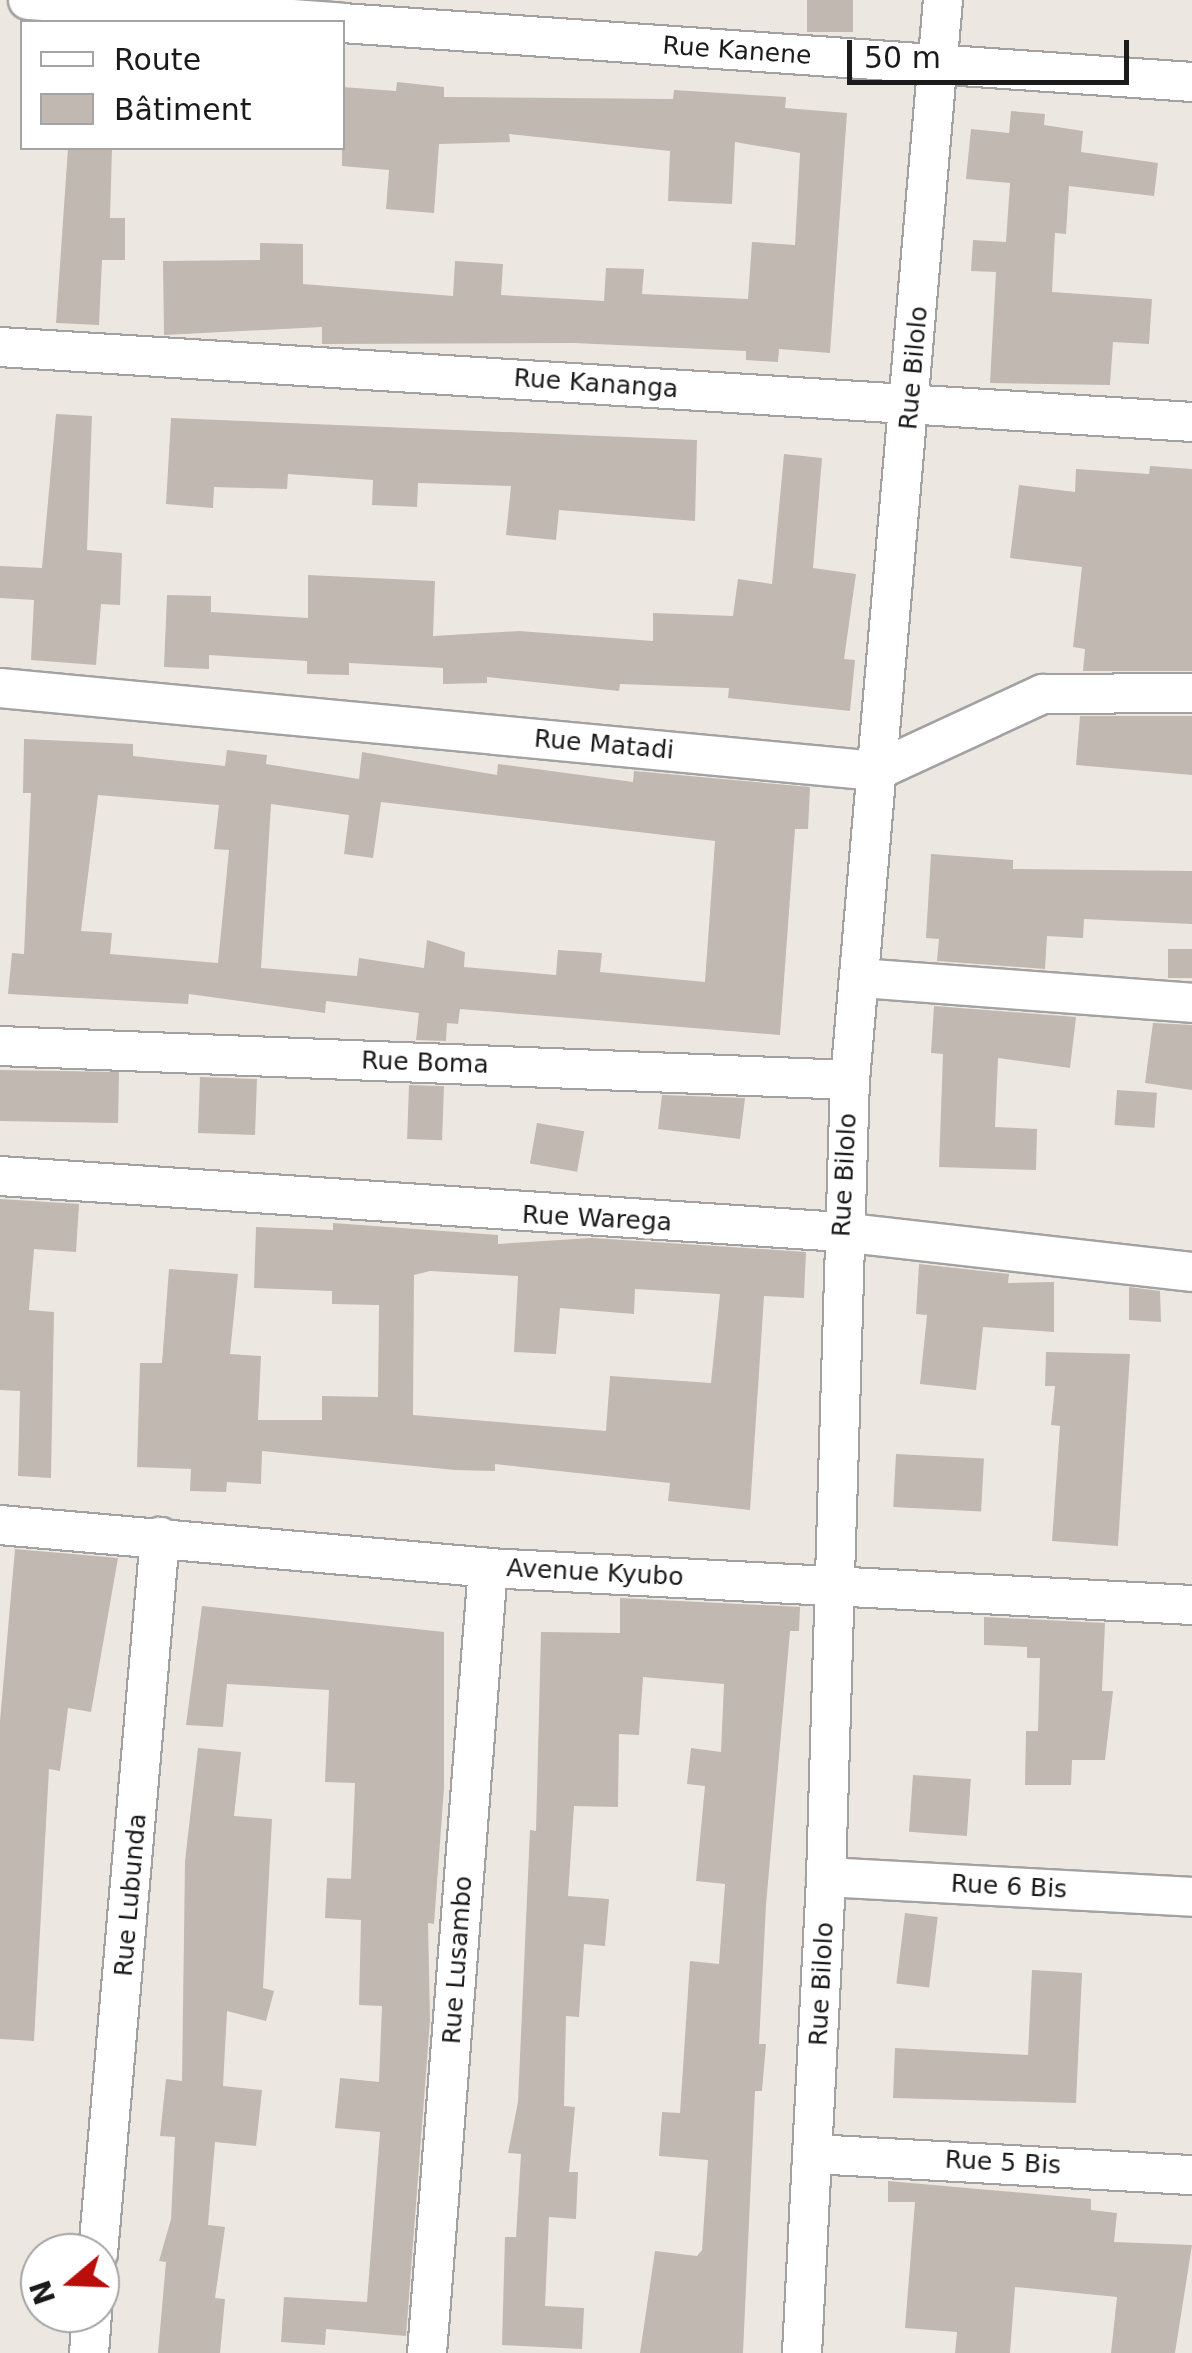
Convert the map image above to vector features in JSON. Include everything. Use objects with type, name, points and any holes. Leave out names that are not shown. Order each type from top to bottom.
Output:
[{"type":"street","name":"Rue Kanene","points":[[28,0],[299,20]]},
{"type":"street","name":"Rue Bilolo","points":[[802,2353],[826,1877],[841,1232],[850,1080],[912,404],[942,0]]},
{"type":"street","name":"Rue Kanene","points":[[345,23],[1192,82]]},
{"type":"street","name":"Rue Kananga","points":[[0,347],[1192,422]]},
{"type":"street","name":"Rue Matadi","points":[[0,688],[876,772]]},
{"type":"street","points":[[876,772],[1043,694],[1192,693]]},
{"type":"street","points":[[861,978],[1192,1003]]},
{"type":"street","name":"Rue Boma","points":[[0,1046],[850,1080]]},
{"type":"street","name":"Rue Warega","points":[[0,1176],[841,1232],[1192,1272]]},
{"type":"street","name":"Avenue Kyubo","points":[[0,1525],[488,1568],[832,1583],[1192,1605]]},
{"type":"street","name":"Rue Lubunda","points":[[100,2233],[160,1537]]},
{"type":"street","name":"Rue Lusambo","points":[[427,2353],[488,1568]]},
{"type":"street","name":"Rue 6 Bis","points":[[826,1877],[1192,1897]]},
{"type":"street","name":"Rue 5 Bis","points":[[814,2154],[1192,2175]]},
{"type":"building","points":[[807,0],[853,0],[853,32],[807,32]]},
{"type":"building","points":[[397,82],[444,87],[444,97],[673,99],[674,90],[786,97],[785,108],[847,113],[830,353],[779,349],[778,362],[746,360],[746,351],[574,343],[322,344],[322,327],[164,335],[163,261],[260,260],[260,243],[303,244],[303,284],[453,296],[455,261],[503,264],[501,295],[604,301],[606,268],[644,269],[642,294],[748,299],[752,242],[795,245],[800,153],[735,142],[732,204],[668,201],[670,151],[509,134],[510,142],[439,144],[434,213],[386,209],[389,170],[342,166],[345,87],[396,91]]},
{"type":"building","points":[[1011,111],[1045,114],[1044,125],[1083,131],[1081,152],[1158,163],[1154,196],[1069,186],[1066,234],[1055,233],[1052,292],[1152,299],[1149,344],[1113,342],[1110,385],[990,383],[996,272],[971,271],[973,240],[1006,242],[1010,183],[966,179],[971,129],[1009,133]]},
{"type":"building","points":[[68,150],[112,150],[110,218],[125,218],[125,260],[102,260],[99,325],[56,323]]},
{"type":"building","points":[[56,414],[92,416],[87,550],[122,553],[120,605],[101,604],[96,665],[31,660],[34,600],[0,598],[0,566],[42,568]]},
{"type":"building","points":[[171,418],[697,440],[695,521],[559,510],[556,540],[506,535],[511,486],[418,483],[417,507],[372,505],[373,480],[288,474],[287,489],[214,487],[213,508],[166,504]]},
{"type":"building","points":[[784,454],[822,458],[813,568],[856,574],[844,659],[855,660],[850,711],[728,698],[729,688],[620,684],[619,691],[487,677],[487,683],[443,684],[443,668],[349,663],[349,675],[307,674],[307,661],[209,655],[209,669],[164,667],[167,595],[211,596],[211,612],[308,618],[308,575],[435,581],[433,636],[519,631],[653,641],[653,613],[733,616],[738,579],[772,584]]},
{"type":"building","points":[[1150,466],[1192,469],[1192,671],[1083,671],[1085,649],[1073,647],[1082,567],[1010,558],[1019,485],[1075,492],[1076,469],[1149,474]]},
{"type":"building","points":[[1080,716],[1192,716],[1192,775],[1076,765]]},
{"type":"building","points":[[24,739],[133,744],[133,756],[225,766],[227,750],[267,755],[266,764],[359,779],[362,752],[497,775],[498,764],[633,782],[634,771],[810,787],[808,829],[795,829],[780,1035],[460,1009],[458,1024],[447,1023],[446,1041],[416,1040],[419,1013],[326,1001],[325,1013],[189,994],[188,1004],[8,994],[12,953],[24,954],[31,793],[23,793]],"holes":[[[98,795],[219,805],[214,849],[229,850],[218,963],[110,954],[112,933],[81,931]],[[381,802],[715,841],[705,982],[600,972],[602,953],[558,950],[556,975],[464,967],[465,952],[427,940],[424,968],[359,958],[357,976],[261,968],[271,804],[349,815],[344,854],[373,858]]]},
{"type":"building","points":[[931,854],[1013,860],[1013,869],[1192,871],[1192,924],[1084,919],[1083,938],[1047,936],[1045,969],[937,961],[939,939],[926,938]]},
{"type":"building","points":[[1168,949],[1192,949],[1192,978],[1168,978]]},
{"type":"building","points":[[934,1006],[1076,1017],[1070,1068],[998,1058],[995,1127],[1037,1129],[1036,1170],[939,1167],[943,1054],[931,1053]]},
{"type":"building","points":[[1153,1023],[1192,1025],[1192,1090],[1145,1083]]},
{"type":"building","points":[[0,1070],[119,1072],[118,1123],[0,1121]]},
{"type":"building","points":[[200,1077],[257,1079],[255,1135],[198,1133]]},
{"type":"building","points":[[409,1085],[444,1086],[442,1140],[407,1139]]},
{"type":"building","points":[[1117,1090],[1157,1093],[1154,1128],[1115,1125]]},
{"type":"building","points":[[662,1095],[745,1098],[740,1139],[658,1129]]},
{"type":"building","points":[[537,1123],[584,1131],[577,1172],[530,1163]]},
{"type":"building","points":[[0,1199],[79,1204],[76,1252],[34,1249],[29,1310],[54,1312],[51,1478],[18,1476],[20,1391],[0,1390]]},
{"type":"building","points":[[333,1223],[498,1235],[498,1244],[592,1238],[806,1252],[804,1298],[764,1296],[750,1510],[668,1501],[670,1483],[495,1464],[495,1471],[455,1470],[262,1451],[261,1484],[227,1482],[226,1492],[190,1491],[191,1469],[137,1467],[140,1363],[162,1363],[169,1269],[238,1274],[230,1354],[261,1356],[258,1420],[322,1420],[322,1396],[378,1397],[379,1305],[332,1304],[332,1291],[254,1288],[256,1227],[333,1230]],"holes":[[[430,1271],[518,1276],[514,1352],[556,1354],[560,1308],[634,1314],[635,1289],[720,1294],[711,1383],[610,1376],[606,1431],[413,1415],[414,1275]]]},
{"type":"building","points":[[919,1264],[1009,1274],[1008,1283],[1054,1282],[1054,1332],[983,1327],[976,1390],[920,1384],[927,1315],[916,1314]]},
{"type":"building","points":[[1129,1287],[1160,1291],[1161,1322],[1129,1320]]},
{"type":"building","points":[[1046,1352],[1130,1354],[1118,1546],[1052,1541],[1060,1426],[1051,1425],[1055,1386],[1045,1386]]},
{"type":"building","points":[[896,1454],[984,1459],[981,1512],[893,1507]]},
{"type":"building","points":[[15,1549],[118,1558],[91,1712],[68,1708],[60,1771],[49,1769],[34,2041],[0,2039],[0,1721]]},
{"type":"building","points":[[620,1598],[800,1607],[799,1631],[790,1631],[766,1905],[759,2044],[766,2044],[762,2091],[755,2091],[743,2353],[640,2353],[655,2251],[697,2256],[702,2250],[708,2160],[659,2156],[662,2112],[680,2113],[690,1961],[719,1964],[725,1884],[696,1881],[705,1786],[687,1784],[691,1748],[721,1752],[724,1684],[643,1677],[639,1735],[619,1734],[618,1807],[574,1806],[568,1896],[609,1899],[605,1946],[584,1944],[579,2017],[566,2016],[564,2106],[575,2107],[569,2172],[578,2172],[576,2219],[549,2217],[545,2306],[584,2308],[582,2349],[502,2345],[505,2237],[516,2237],[521,2154],[508,2153],[518,2102],[530,1830],[536,1831],[541,1632],[620,1633]]},
{"type":"building","points":[[202,1606],[444,1632],[444,1788],[434,1924],[428,1923],[430,2020],[406,2336],[326,2329],[325,2345],[281,2342],[284,2297],[367,2302],[380,2132],[335,2128],[340,2078],[379,2082],[382,2006],[359,2005],[361,1920],[325,1918],[327,1878],[351,1879],[355,1783],[325,1782],[329,1690],[227,1684],[223,1727],[186,1725]]},
{"type":"building","points":[[984,1617],[1105,1623],[1102,1691],[1113,1691],[1105,1760],[1072,1760],[1071,1785],[1025,1785],[1026,1731],[1038,1731],[1040,1658],[1027,1658],[1027,1647],[984,1645]]},
{"type":"building","points":[[198,1748],[241,1752],[234,1816],[272,1819],[263,1988],[274,1991],[266,2021],[227,2011],[223,2086],[262,2090],[256,2146],[215,2142],[208,2225],[225,2227],[215,2298],[225,2299],[220,2353],[158,2353],[166,2262],[159,2261],[171,2219],[175,2137],[160,2136],[166,2079],[182,2081],[185,1861]]},
{"type":"building","points":[[913,1775],[971,1779],[967,1836],[909,1832]]},
{"type":"building","points":[[905,1913],[938,1917],[929,1987],[896,1983]]},
{"type":"building","points":[[1032,1970],[1082,1973],[1076,2103],[893,2098],[895,2048],[1028,2055]]},
{"type":"building","points":[[888,2181],[1091,2199],[1091,2210],[1117,2213],[1114,2242],[1192,2245],[1175,2353],[1111,2353],[1117,2297],[1015,2287],[1010,2353],[955,2353],[957,2332],[905,2328],[915,2202],[888,2202]]}]
